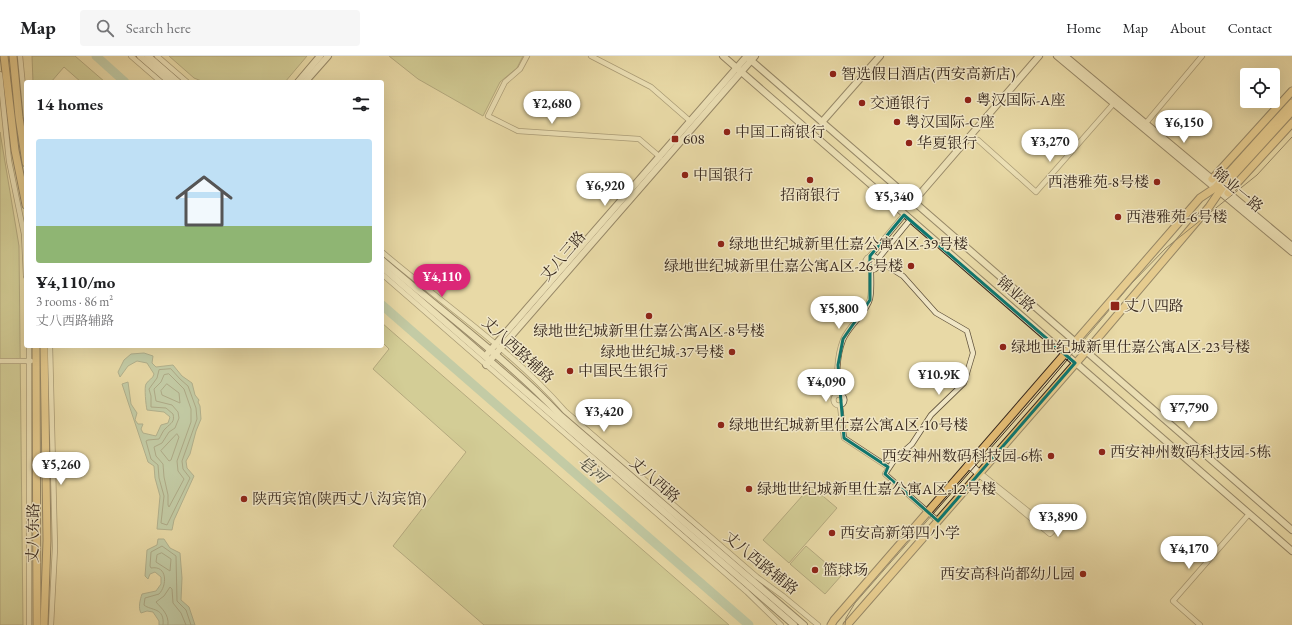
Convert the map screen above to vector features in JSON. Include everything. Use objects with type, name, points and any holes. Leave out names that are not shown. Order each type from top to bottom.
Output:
[{"type":"main road","points":[[4,56],[5,119],[24,198]]},
{"type":"main road","points":[[13,56],[24,140]]},
{"type":"main road","points":[[140,56],[168,80]]},
{"type":"main road","points":[[148,56],[176,80]]},
{"type":"main road","points":[[300,80],[320,56]]},
{"type":"main road","points":[[307,80],[328,56]]},
{"type":"main road","name":"锦业路","points":[[723,56],[1292,551]]},
{"type":"main road","points":[[822,122],[880,56]]},
{"type":"main road","points":[[913,202],[1040,56]]},
{"type":"main road","name":"锦业一路","points":[[1057,56],[1115,101],[1292,246]]},
{"type":"main road","name":"锦业一路","points":[[1065,56],[1115,101],[1146,123],[1212,179],[1221,189],[1292,252]]},
{"type":"main road","name":"丈八三路","points":[[487,361],[493,352],[749,57]]},
{"type":"main road","name":"锦业路","points":[[749,57],[913,202],[1292,530]]},
{"type":"main road","name":"丈八三路","points":[[498,347],[690,121],[739,70]]},
{"type":"main road","points":[[1212,179],[1292,91]]},
{"type":"main road","points":[[847,625],[1153,273],[1292,103]]},
{"type":"main road","points":[[1245,159],[1292,111]]},
{"type":"main road","points":[[831,625],[927,512],[1200,198],[1221,189],[1292,123]]},
{"type":"main road","name":"丈八西路","points":[[384,262],[493,352],[540,394],[566,420],[804,625]]},
{"type":"main road","name":"丈八西路","points":[[384,269],[487,361],[794,625]]},
{"type":"main road","name":"丈八东路","points":[[36,348],[33,360],[37,625]]},
{"type":"main road","name":"丈八东路","points":[[44,348],[47,540],[44,625]]},
{"type":"street","points":[[5,119],[22,117],[20,56]]},
{"type":"street","points":[[131,56],[159,80]]},
{"type":"street","points":[[157,56],[185,80]]},
{"type":"street","points":[[527,56],[520,69],[505,82],[488,116],[518,131],[639,139],[660,157]]},
{"type":"street","points":[[591,56],[651,87],[690,121]]},
{"type":"street","points":[[1146,123],[1202,56]]},
{"type":"street","points":[[0,74],[9,161],[24,234]]},
{"type":"street","points":[[978,140],[1036,192],[1115,101]]},
{"type":"street","points":[[871,271],[864,265],[865,259],[870,256],[904,215]]},
{"type":"street","points":[[871,271],[879,266],[878,260],[910,220]]},
{"type":"street","name":"丈八西路辅路","points":[[384,254],[427,290],[450,306],[498,347],[552,395],[565,411],[757,577],[818,625]]},
{"type":"street","points":[[870,256],[903,276],[936,313],[967,331],[973,353],[964,383],[931,415],[912,444],[895,459],[888,467],[885,474],[938,520]]},
{"type":"street","points":[[840,406],[836,405],[834,400],[838,395],[839,352],[843,339],[870,300],[871,271]]},
{"type":"street","name":"丈八西路辅路","points":[[384,276],[487,361],[747,592],[780,625]]},
{"type":"street","points":[[29,625],[33,360],[30,348]]},
{"type":"street","points":[[50,348],[55,548],[51,625]]},
{"type":"street","points":[[0,361],[45,359]]},
{"type":"street","points":[[838,395],[843,396],[845,400],[840,406]]},
{"type":"street","points":[[840,406],[844,438],[888,467]]},
{"type":"street","points":[[969,464],[979,473],[1050,534],[1053,532],[979,473]]},
{"type":"street","points":[[1200,625],[1173,601],[1249,514]]},
{"type":"highlighted area","points":[[904,215],[1075,363],[938,521],[885,474],[888,467],[844,438],[838,365],[843,339],[870,300],[870,256]]},
{"type":"green space","points":[[32,56],[75,56],[103,80],[79,80],[64,67],[53,80],[33,80]]},
{"type":"green space","points":[[169,56],[307,56],[287,80],[199,80],[194,78]]},
{"type":"green space","points":[[389,56],[523,56],[517,68],[500,82],[483,116],[418,79]]},
{"type":"green space","points":[[0,132],[19,246],[23,625],[0,625]]},
{"type":"green space","points":[[384,325],[729,625],[484,625],[393,546],[466,452],[373,369],[389,349],[384,344]]},
{"type":"green space","points":[[811,486],[837,508],[789,563],[763,540]]},
{"type":"green space","name":"篮球场","points":[[806,546],[841,576],[825,594],[790,564]]},
{"type":"water","points":[[144,353],[153,356],[152,363],[156,367],[173,365],[182,376],[192,383],[200,406],[201,419],[190,454],[186,461],[187,468],[194,476],[174,520],[172,530],[157,529],[160,496],[155,478],[154,466],[148,462],[122,384],[128,382],[131,404],[137,413],[135,420],[138,424],[143,424],[141,429],[143,433],[156,436],[161,425],[168,423],[170,417],[164,412],[147,410],[145,386],[154,374],[147,363],[137,361],[128,366],[120,377],[118,372],[124,360],[131,354]]},
{"type":"water","points":[[158,539],[164,539],[170,548],[180,553],[182,578],[181,600],[189,607],[195,625],[159,625],[159,621],[153,612],[147,611],[141,613],[140,611],[142,594],[156,591],[161,584],[161,577],[155,572],[150,574],[148,579],[145,576],[147,550],[157,545]]},
{"type":"waterway","name":"皂河","points":[[96,56],[123,80]]},
{"type":"waterway","name":"皂河","points":[[384,307],[749,625]]},
{"type":"tram line","points":[[845,625],[846,618],[855,603],[1046,385],[1132,283],[1166,248],[1257,175],[1292,137]]},
{"type":"place","name":"智选假日酒店(西安高新店)","points":[[833,74]]},
{"type":"place","name":"粤汉国际-A座","points":[[968,100]]},
{"type":"place","name":"交通银行","points":[[862,103]]},
{"type":"place","name":"粤汉国际-C座","points":[[897,122]]},
{"type":"place","name":"中国工商银行","points":[[727,132]]},
{"type":"place","name":"608","points":[[675,139]]},
{"type":"place","name":"华夏银行","points":[[909,143]]},
{"type":"place","name":"中国银行","points":[[685,175]]},
{"type":"place","name":"招商银行","points":[[810,180]]},
{"type":"place","name":"西港雅苑-8号楼","points":[[1157,182]]},
{"type":"place","name":"西港雅苑-6号楼","points":[[1118,217]]},
{"type":"place","name":"绿地世纪城新里仕嘉公寓A区-39号楼","points":[[721,244]]},
{"type":"place","name":"绿地世纪城新里仕嘉公寓A区-26号楼","points":[[911,266]]},
{"type":"place","name":"丈八四路","points":[[1115,306]]},
{"type":"place","name":"绿地世纪城新里仕嘉公寓A区-8号楼","points":[[649,316]]},
{"type":"place","name":"绿地世纪城新里仕嘉公寓A区-23号楼","points":[[1003,347]]},
{"type":"place","name":"绿地世纪城-37号楼","points":[[732,352]]},
{"type":"place","name":"中国民生银行","points":[[570,371]]},
{"type":"place","name":"绿地世纪城新里仕嘉公寓A区-10号楼","points":[[721,425]]},
{"type":"place","name":"西安神州数码科技园-5栋","points":[[1102,452]]},
{"type":"place","name":"西安神州数码科技园-6栋","points":[[1051,456]]},
{"type":"place","name":"绿地世纪城新里仕嘉公寓A区-12号楼","points":[[749,489]]},
{"type":"place","name":"陕西宾馆(陕西丈八沟宾馆)","points":[[244,499]]},
{"type":"place","name":"西安高新第四小学","points":[[832,533]]},
{"type":"place","name":"篮球场","points":[[815,570]]},
{"type":"place","name":"西安高科尚都幼儿园","points":[[1083,574]]}]
